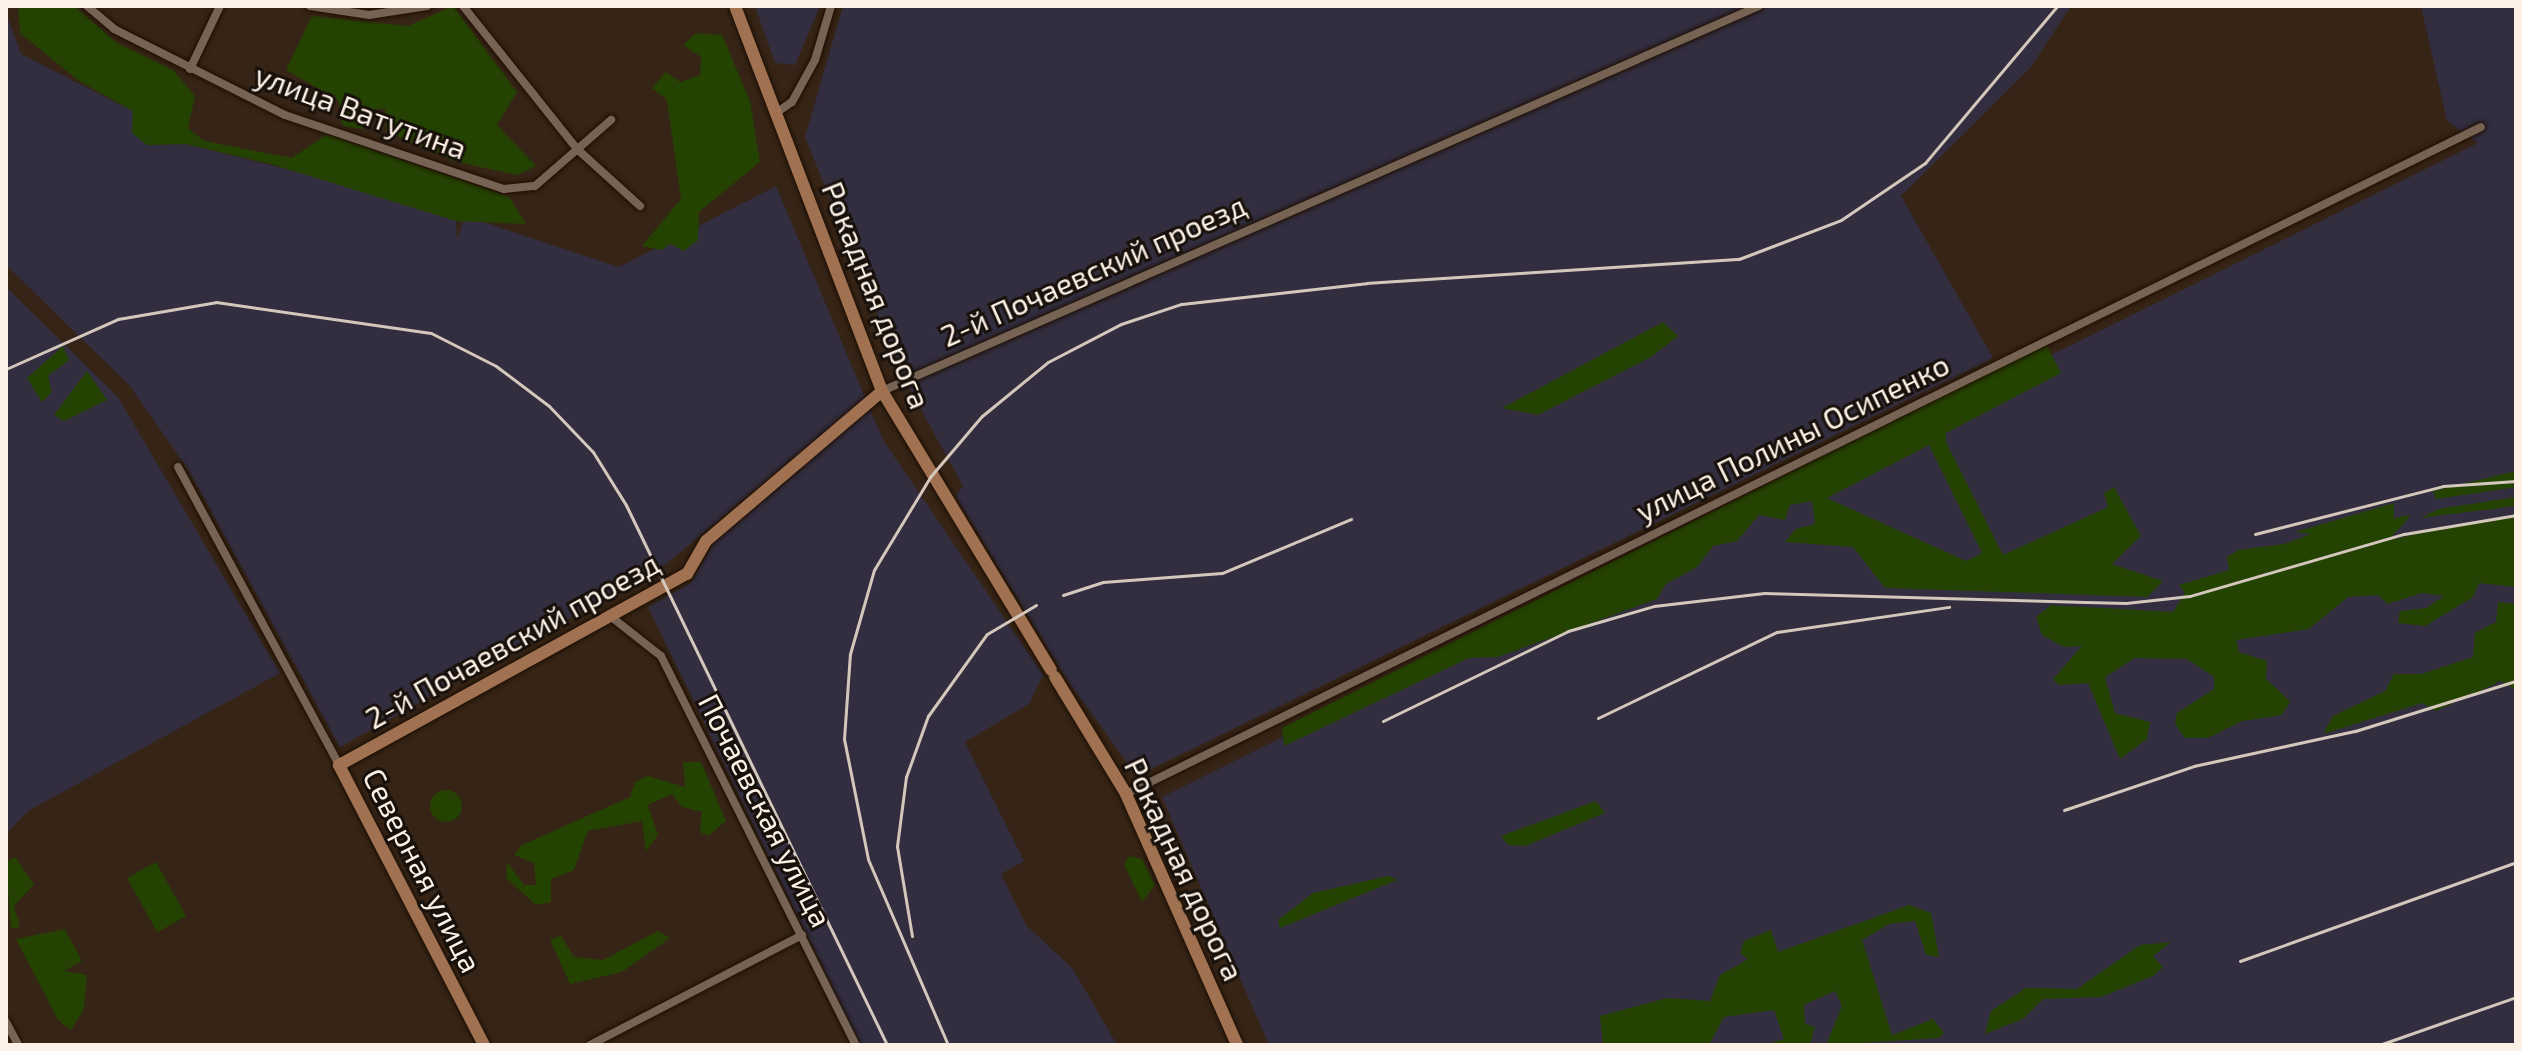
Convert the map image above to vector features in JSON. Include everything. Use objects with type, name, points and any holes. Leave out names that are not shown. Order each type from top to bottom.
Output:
[{"type":"main road","name":"Рокадная дорога","points":[[735,6],[882,391],[1126,794],[1237,1045]]},
{"type":"main road","name":"2-й Почаевский проезд","points":[[339,765],[687,574],[706,541],[882,391]]},
{"type":"main road","name":"Северная улица","points":[[339,765],[484,1045]]},
{"type":"street","name":"улица Ватутина","points":[[87,6],[114,29],[285,115],[504,189],[535,186],[611,120]]},
{"type":"street","points":[[190,69],[220,6]]},
{"type":"street","points":[[310,6],[369,15],[427,6]]},
{"type":"street","points":[[463,6],[577,149],[640,206]]},
{"type":"street","points":[[776,113],[792,102],[815,60],[831,6]]},
{"type":"street","name":"2-й Почаевский проезд","points":[[882,391],[1759,6]]},
{"type":"street","name":"улица Полины Осипенко","points":[[1126,794],[2481,127]]},
{"type":"street","name":"Северная улица","points":[[178,467],[339,765]]},
{"type":"street","name":"Почаевская улица","points":[[609,615],[661,656],[856,1045]]},
{"type":"street","points":[[590,1045],[802,935]]},
{"type":"street","points":[[6,1022],[18,1045]]},
{"type":"shaded area","points":[[755,6],[820,6],[795,65],[775,63]]},
{"type":"shaded area","points":[[843,6],[2071,6],[2030,68],[1901,196],[1993,358],[1137,776],[1068,681],[956,496],[963,486],[901,373],[805,137]]},
{"type":"shaded area","points":[[2421,6],[2516,6],[2516,1045],[1269,1045],[1162,797],[2478,143],[2447,121]]},
{"type":"shaded area","points":[[6,13],[21,54],[133,111],[147,145],[186,144],[355,186],[456,221],[457,240],[465,216],[619,267],[776,186],[883,440],[1043,675],[1029,704],[965,742],[1024,861],[1001,874],[1026,925],[1073,969],[1117,1045],[860,1045],[648,607],[691,583],[719,533],[790,478],[781,468],[666,564],[340,747],[188,469],[129,385],[6,265]]},
{"type":"shaded area","points":[[6,287],[118,397],[280,673],[28,811],[6,834]]},
{"type":"green space","points":[[18,6],[74,6],[117,43],[173,70],[195,96],[188,128],[204,141],[292,158],[327,134],[509,197],[526,224],[456,221],[271,164],[186,144],[147,145],[132,133],[133,111],[79,81],[20,33]]},
{"type":"green space","points":[[453,6],[517,92],[497,125],[536,166],[517,175],[453,161],[386,131],[385,109],[374,109],[363,129],[343,126],[338,100],[286,70],[312,16],[408,26]]},
{"type":"green space","points":[[696,33],[722,35],[750,101],[760,162],[699,212],[698,240],[684,251],[670,244],[662,250],[642,246],[681,199],[667,100],[652,88],[666,72],[680,82],[700,75],[701,57],[683,45]]},
{"type":"green space","points":[[1663,322],[1678,336],[1651,357],[1538,415],[1502,408]]},
{"type":"green space","points":[[2046,344],[2061,373],[1946,433],[1946,442],[2003,555],[2108,507],[2104,493],[2114,487],[2141,536],[2112,564],[2163,581],[2147,597],[1885,588],[1853,547],[1785,542],[1796,529],[1815,524],[1812,501],[1790,505],[1785,520],[1759,515],[1737,541],[1713,546],[1697,567],[1666,584],[1657,599],[1498,657],[1469,658],[1284,746],[1282,728]],"holes":[[[1929,445],[1982,553],[1966,561],[1827,498]]]},
{"type":"green space","points":[[63,346],[69,360],[48,376],[52,392],[42,402],[27,378]]},
{"type":"green space","points":[[87,371],[107,400],[64,421],[54,415]]},
{"type":"green space","points":[[2516,471],[2516,487],[2436,499],[2433,491]]},
{"type":"green space","points":[[2516,497],[2516,506],[2420,518],[2439,509]]},
{"type":"green space","points":[[2394,503],[2394,518],[2411,515],[2389,540],[2516,514],[2516,587],[2479,583],[2473,597],[2425,626],[2398,623],[2400,611],[2426,608],[2444,596],[2421,593],[2388,604],[2378,595],[2348,597],[2309,629],[2236,640],[2239,652],[2267,661],[2266,679],[2290,701],[2282,715],[2242,721],[2208,738],[2185,738],[2175,724],[2177,713],[2214,689],[2214,677],[2187,659],[2135,658],[2105,677],[2115,713],[2150,722],[2147,739],[2120,759],[2088,683],[2059,685],[2053,679],[2082,646],[2064,647],[2042,635],[2036,617],[2051,605],[2173,612],[2185,593],[2179,585],[2229,570],[2227,557],[2238,550],[2284,544],[2311,534],[2295,532]]},
{"type":"green space","points":[[2498,602],[2516,604],[2516,690],[2501,681],[2436,711],[2422,703],[2323,734],[2333,716],[2385,691],[2394,674],[2421,674],[2473,657],[2475,633],[2496,622]]},
{"type":"green space","points":[[683,762],[701,762],[726,821],[708,836],[700,832],[702,812],[682,807],[672,794],[648,805],[658,835],[646,851],[642,821],[588,831],[574,870],[551,879],[551,902],[536,905],[506,878],[507,862],[524,885],[536,885],[534,863],[514,855],[522,845],[630,797],[635,782],[648,776],[685,787]]},
{"type":"green space","points":[[446,790],[457,795],[462,806],[457,817],[446,822],[435,817],[430,806],[435,795]]},
{"type":"green space","points":[[1596,801],[1605,813],[1525,846],[1508,845],[1501,836]]},
{"type":"green space","points":[[1129,856],[1142,859],[1155,885],[1142,902],[1124,865]]},
{"type":"green space","points":[[15,857],[34,884],[14,906],[20,927],[11,928],[6,862]]},
{"type":"green space","points":[[156,862],[186,916],[157,932],[127,878]]},
{"type":"green space","points":[[1388,876],[1397,880],[1280,928],[1278,920],[1313,893]]},
{"type":"green space","points":[[1909,905],[1931,913],[1939,957],[1926,955],[1915,921],[1889,924],[1862,940],[1892,1035],[1933,1019],[1944,1033],[1939,1038],[1826,1045],[1842,1006],[1835,991],[1804,1005],[1805,1024],[1815,1027],[1810,1045],[1763,1045],[1784,1039],[1774,1010],[1724,1017],[1709,1045],[1603,1045],[1600,1016],[1667,998],[1710,1001],[1720,975],[1748,959],[1740,953],[1744,941],[1771,930],[1778,952]]},
{"type":"green space","points":[[65,929],[82,961],[64,971],[87,975],[84,1009],[71,1030],[58,1020],[16,939]]},
{"type":"green space","points":[[658,931],[670,938],[622,972],[570,984],[550,940],[561,936],[574,957],[603,960]]},
{"type":"green space","points":[[2171,942],[2153,956],[2163,967],[2153,976],[2101,997],[2043,999],[2023,1019],[1985,1034],[1991,1011],[2026,988],[2077,989],[2140,945]]},
{"type":"railway","points":[[948,1045],[868,859],[844,739],[850,654],[874,570],[930,477],[982,416],[1048,362],[1121,324],[1181,304],[1367,283],[1739,259],[1841,220],[1925,163],[2057,6]]},
{"type":"railway","points":[[6,369],[118,319],[216,302],[431,333],[496,366],[549,406],[593,452],[626,505],[887,1045]]},
{"type":"railway","points":[[2255,534],[2443,486],[2516,481]]},
{"type":"railway","points":[[1383,721],[1568,631],[1654,606],[1764,593],[2126,603],[2190,596],[2404,534],[2516,515]]},
{"type":"railway","points":[[1063,595],[1103,582],[1222,573],[1351,519]]},
{"type":"railway","points":[[912,936],[897,846],[906,777],[928,716],[987,634],[1036,605]]},
{"type":"railway","points":[[1598,718],[1777,632],[1949,607]]},
{"type":"railway","points":[[2064,810],[2194,766],[2355,731],[2516,681]]},
{"type":"railway","points":[[2240,961],[2516,862]]},
{"type":"railway","points":[[2379,1045],[2516,997]]}]
